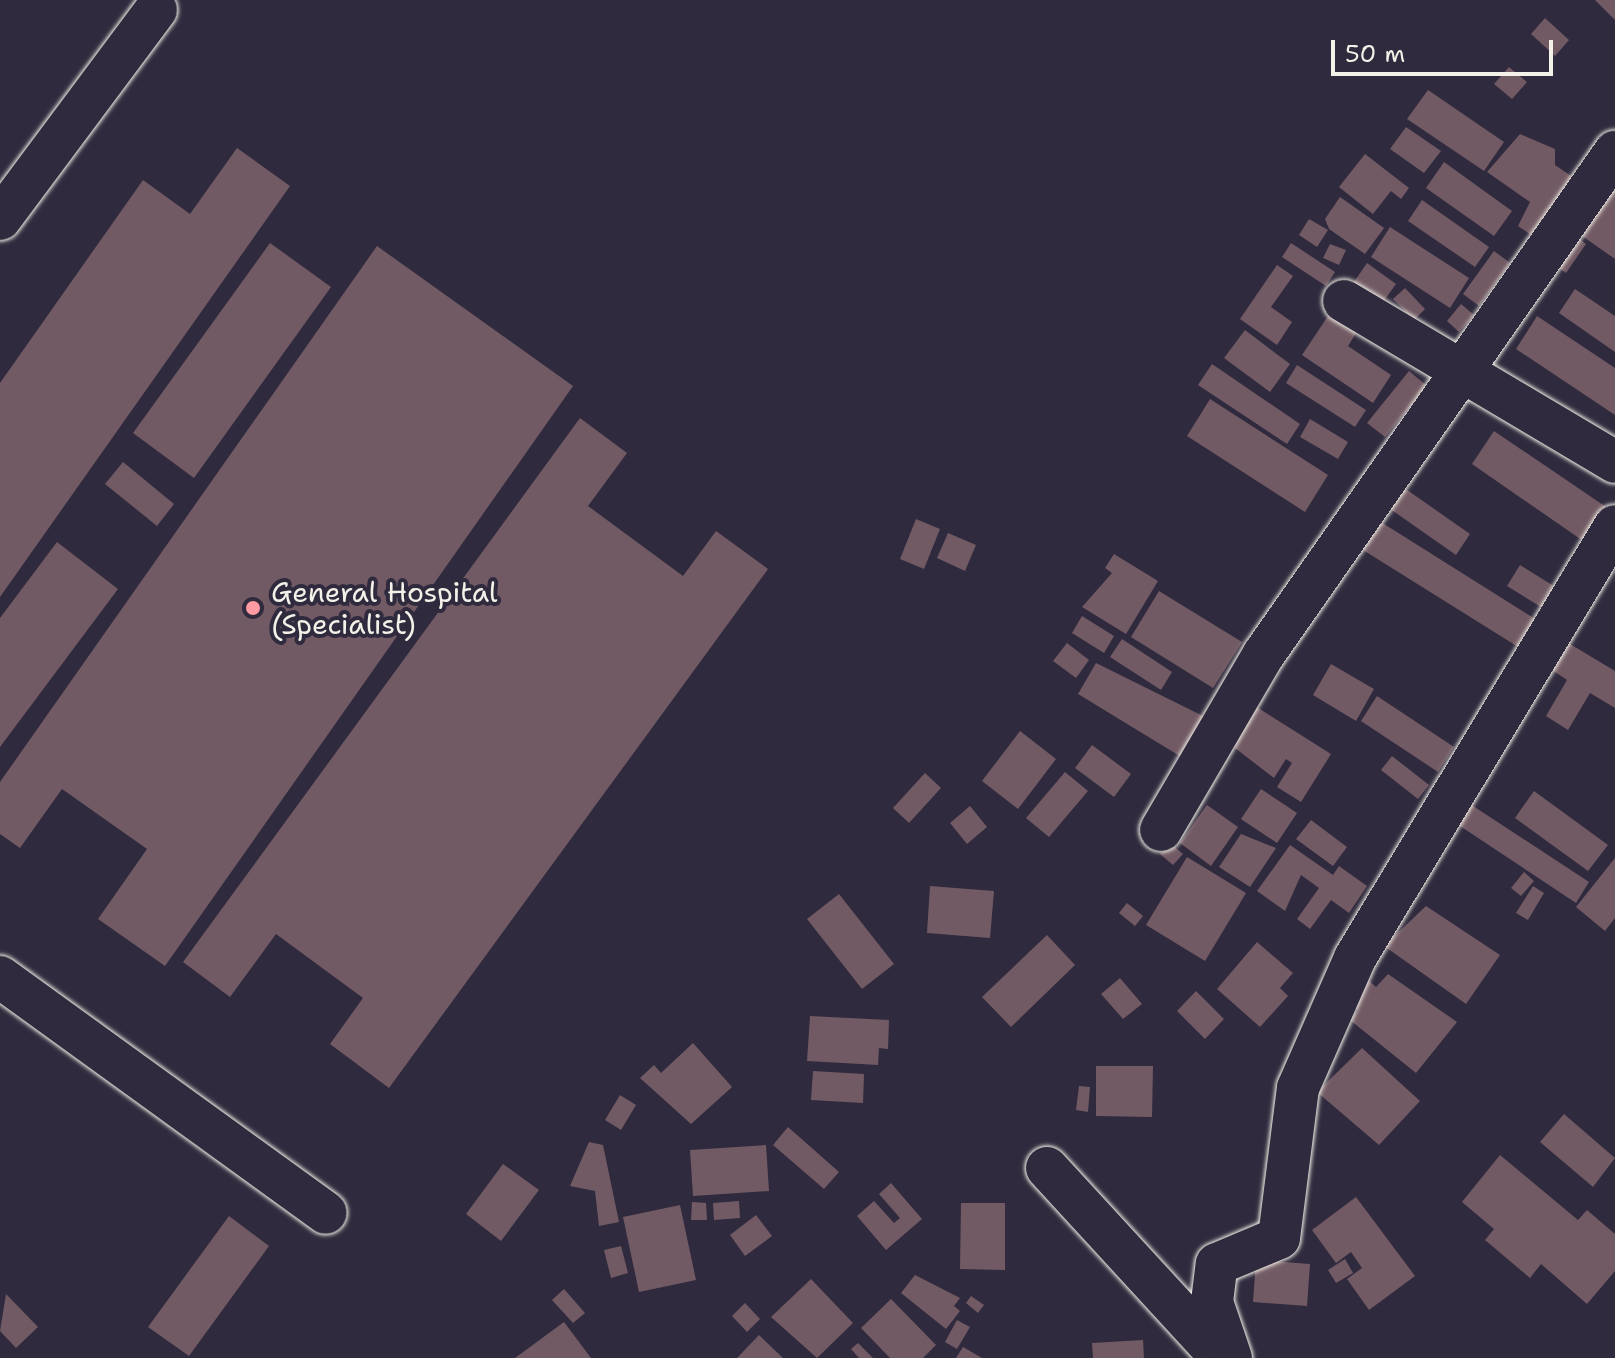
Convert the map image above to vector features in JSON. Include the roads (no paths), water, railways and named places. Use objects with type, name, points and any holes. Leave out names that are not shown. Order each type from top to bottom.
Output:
[{"type":"street","points":[[0,219],[156,10]]},
{"type":"street","points":[[1161,830],[1264,654],[1615,152]]},
{"type":"street","points":[[1344,301],[1615,462]]},
{"type":"street","points":[[1231,1358],[1212,1302],[1217,1264],[1279,1238],[1298,1088],[1355,958],[1615,526]]},
{"type":"street","points":[[0,977],[326,1213]]},
{"type":"street","points":[[1047,1168],[1222,1358]]},
{"type":"place","name":"General Hospital (Specialist)","points":[[253,608]]}]
